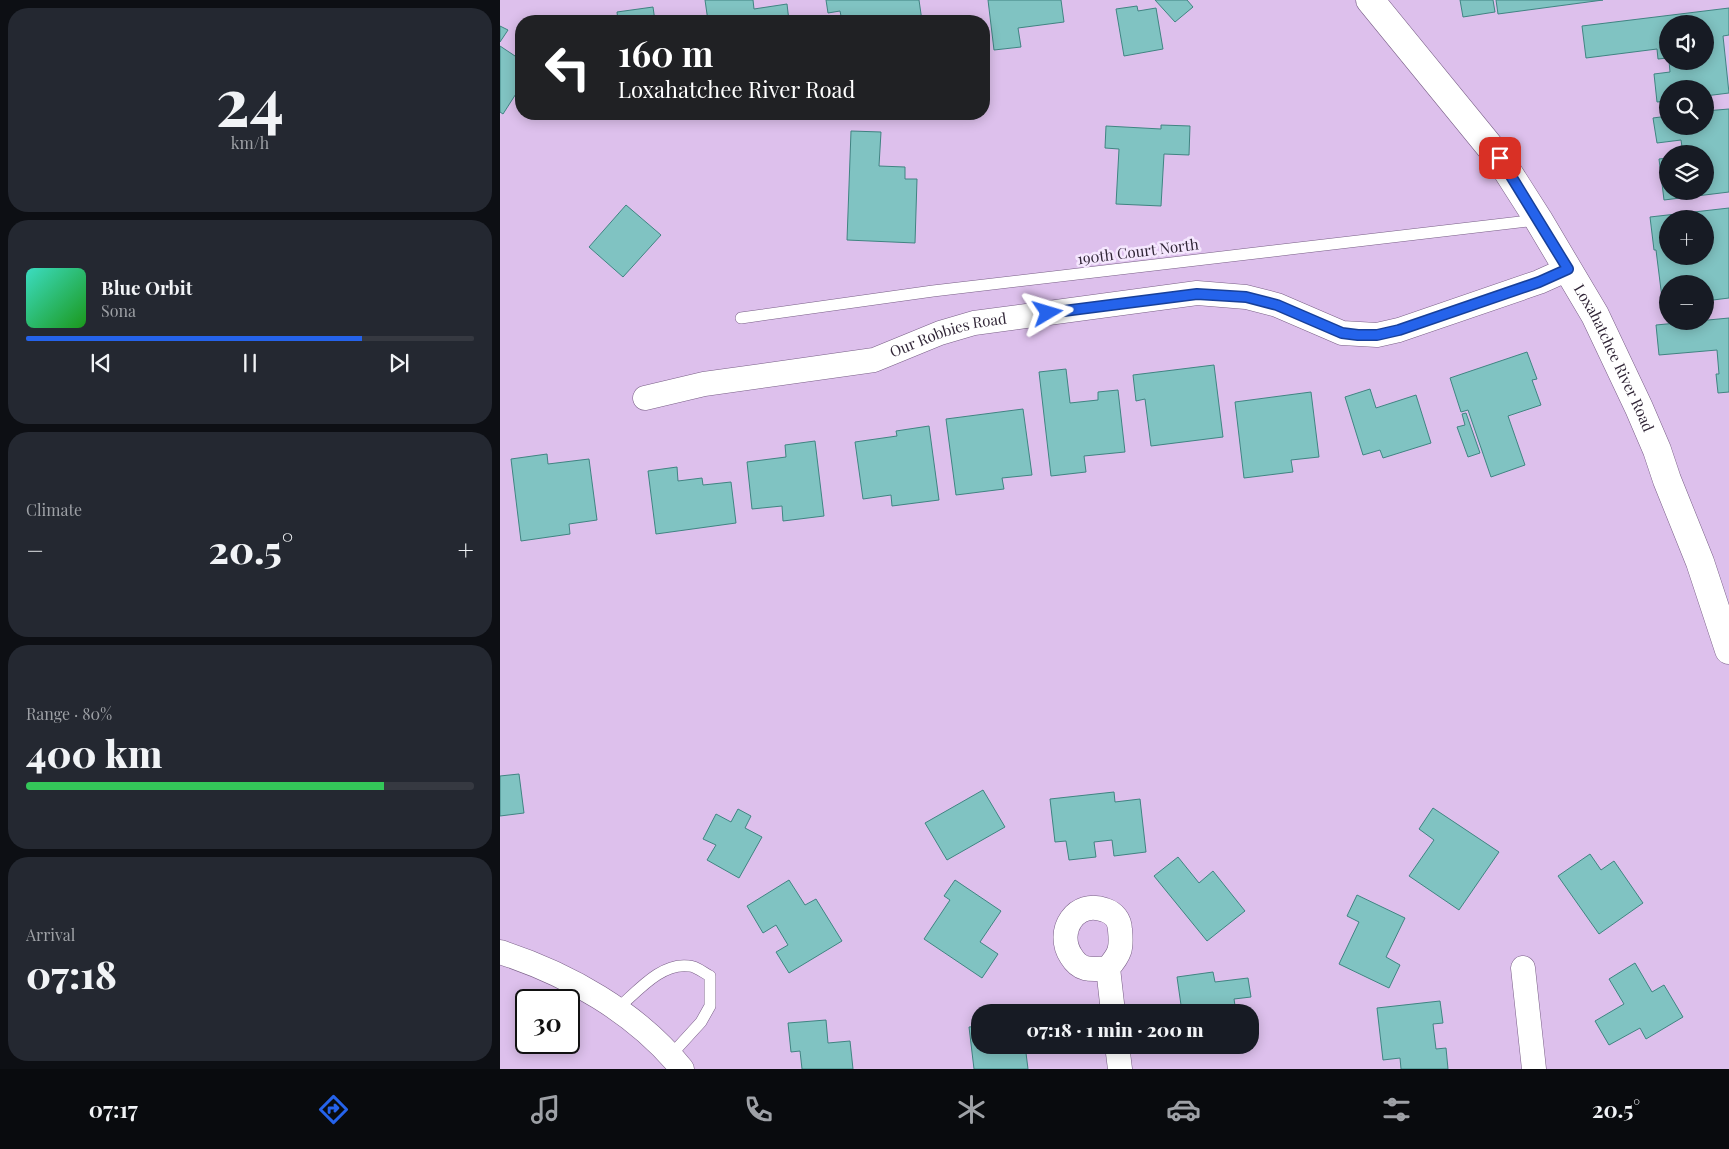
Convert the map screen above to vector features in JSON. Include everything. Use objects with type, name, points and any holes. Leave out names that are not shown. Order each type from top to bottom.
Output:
[{"type":"street","name":"Loxahatchee River Road","points":[[1370,0],[1500,158],[1594,315],[1657,450],[1700,562],[1729,650]]},
{"type":"street","name":"Our Robbies Road","points":[[645,398],[704,384],[874,360],[940,333],[974,323],[1197,294],[1246,297],[1277,305],[1342,333],[1377,335],[1399,330],[1529,285],[1568,269]]},
{"type":"street","points":[[500,952],[528,961],[574,982],[617,1009],[650,1036],[676,1062]]},
{"type":"street","points":[[1108,968],[1112,1004]]},
{"type":"street","points":[[1523,968],[1534,1069]]},
{"type":"street","points":[[1118,1054],[1120,1069]]},
{"type":"lane","name":"190th Court North","points":[[741,318],[943,290],[1538,219]]},
{"type":"lane","points":[[617,1009],[654,977],[671,966],[690,966],[710,976],[710,1006],[676,1062]]},
{"type":"building","points":[[705,0],[753,0],[754,9],[787,4],[788,15],[707,15]]},
{"type":"building","points":[[826,0],[919,0],[921,15],[841,15],[840,11],[828,13]]},
{"type":"building","points":[[988,0],[1061,0],[1064,22],[1018,28],[1021,47],[994,50]]},
{"type":"building","points":[[1155,0],[1187,0],[1193,7],[1175,22]]},
{"type":"building","points":[[1460,0],[1493,0],[1495,12],[1463,17]]},
{"type":"building","points":[[1496,0],[1603,0],[1498,14]]},
{"type":"building","points":[[1137,6],[1138,11],[1156,8],[1163,49],[1124,56],[1116,9]]},
{"type":"building","points":[[653,7],[654,15],[617,15],[617,12]]},
{"type":"building","points":[[1729,8],[1729,35],[1723,36],[1729,93],[1714,95],[1714,80],[1659,80],[1659,102],[1657,102],[1654,74],[1670,72],[1670,70],[1714,70],[1714,15],[1672,15]]},
{"type":"building","points":[[1659,17],[1659,59],[1657,49],[1586,58],[1582,26]]},
{"type":"building","points":[[500,26],[508,30],[500,42]]},
{"type":"building","points":[[500,46],[515,56],[515,95],[503,114],[500,112]]},
{"type":"building","points":[[1729,109],[1729,192],[1714,194],[1714,145],[1682,145],[1681,140],[1657,143],[1653,118],[1659,117],[1659,135],[1714,135],[1714,110]]},
{"type":"building","points":[[1161,125],[1190,126],[1189,155],[1164,154],[1161,206],[1116,204],[1119,149],[1105,148],[1106,126],[1161,129]]},
{"type":"building","points":[[851,131],[881,132],[879,166],[905,167],[905,179],[917,179],[915,243],[847,240]]},
{"type":"building","points":[[626,205],[661,235],[623,277],[589,247]]},
{"type":"building","points":[[1729,208],[1729,298],[1714,300],[1714,275],[1659,275],[1656,250],[1654,250],[1650,217],[1659,216],[1659,265],[1714,265],[1714,210],[1711,210]]},
{"type":"building","points":[[1729,318],[1729,392],[1718,393],[1716,374],[1719,374],[1717,350],[1659,355],[1656,325],[1659,325],[1659,330],[1714,330],[1714,319]]},
{"type":"building","points":[[1527,352],[1537,379],[1532,380],[1541,405],[1508,416],[1525,465],[1491,477],[1468,410],[1461,412],[1450,378]]},
{"type":"building","points":[[1214,365],[1223,437],[1151,446],[1145,399],[1136,401],[1133,375]]},
{"type":"building","points":[[1066,369],[1070,403],[1098,400],[1098,392],[1118,390],[1125,452],[1084,456],[1086,472],[1051,476],[1039,372]]},
{"type":"building","points":[[1370,389],[1376,408],[1416,395],[1431,443],[1383,458],[1380,450],[1363,455],[1345,397]]},
{"type":"building","points":[[1311,392],[1319,457],[1291,460],[1293,472],[1244,478],[1235,402]]},
{"type":"building","points":[[1023,409],[1032,475],[1002,478],[1004,489],[956,495],[946,419]]},
{"type":"building","points":[[1466,413],[1480,453],[1468,457],[1457,427],[1465,425],[1462,414]]},
{"type":"building","points":[[929,426],[939,500],[892,506],[891,495],[863,499],[855,442],[897,436],[896,431]]},
{"type":"building","points":[[815,441],[824,516],[783,521],[782,506],[752,509],[747,462],[786,457],[785,445]]},
{"type":"building","points":[[547,454],[548,464],[589,459],[597,520],[569,524],[570,534],[521,541],[511,459]]},
{"type":"building","points":[[677,467],[678,481],[702,478],[703,485],[731,482],[736,523],[656,534],[648,471]]},
{"type":"building","points":[[519,774],[524,813],[500,816],[500,776]]},
{"type":"building","points":[[983,790],[1005,827],[947,860],[925,823]]},
{"type":"building","points":[[1114,792],[1115,802],[1140,799],[1146,852],[1114,856],[1112,840],[1094,842],[1096,857],[1069,860],[1066,841],[1055,842],[1050,799]]},
{"type":"building","points":[[1433,808],[1499,852],[1459,910],[1409,876],[1434,840],[1419,829]]},
{"type":"building","points":[[738,809],[751,816],[745,828],[762,837],[739,878],[707,860],[716,845],[703,839],[716,814],[731,822]]},
{"type":"building","points":[[1590,854],[1601,870],[1614,861],[1643,903],[1599,934],[1558,876]]},
{"type":"building","points":[[1178,857],[1199,883],[1213,871],[1245,911],[1207,941],[1154,876]]},
{"type":"building","points":[[789,880],[805,905],[816,899],[842,941],[789,973],[776,952],[788,945],[776,925],[763,933],[747,906]]},
{"type":"building","points":[[955,880],[1001,911],[980,942],[998,954],[982,978],[924,939],[950,900],[944,896]]},
{"type":"building","points":[[1357,895],[1405,918],[1386,957],[1400,965],[1389,988],[1339,964],[1359,922],[1347,916]]},
{"type":"building","points":[[1635,963],[1652,992],[1664,985],[1683,1017],[1646,1039],[1640,1028],[1609,1045],[1595,1021],[1624,1004],[1609,979]]},
{"type":"building","points":[[1213,972],[1215,982],[1248,978],[1251,997],[1234,999],[1235,1004],[1181,1004],[1177,977]]},
{"type":"building","points":[[1440,1001],[1443,1023],[1433,1024],[1436,1049],[1446,1048],[1448,1069],[1401,1069],[1400,1058],[1383,1060],[1377,1008]]},
{"type":"building","points":[[826,1020],[828,1043],[850,1041],[853,1069],[802,1069],[800,1051],[791,1052],[788,1023]]},
{"type":"building","points":[[969,1027],[971,1027],[971,1044]]},
{"type":"building","points":[[972,1054],[1026,1054],[1028,1069],[974,1069]]},
{"type":"route","points":[[1048,313],[1197,294],[1246,297],[1277,305],[1342,333],[1377,335],[1399,330],[1539,282],[1568,269],[1500,158]]}]
